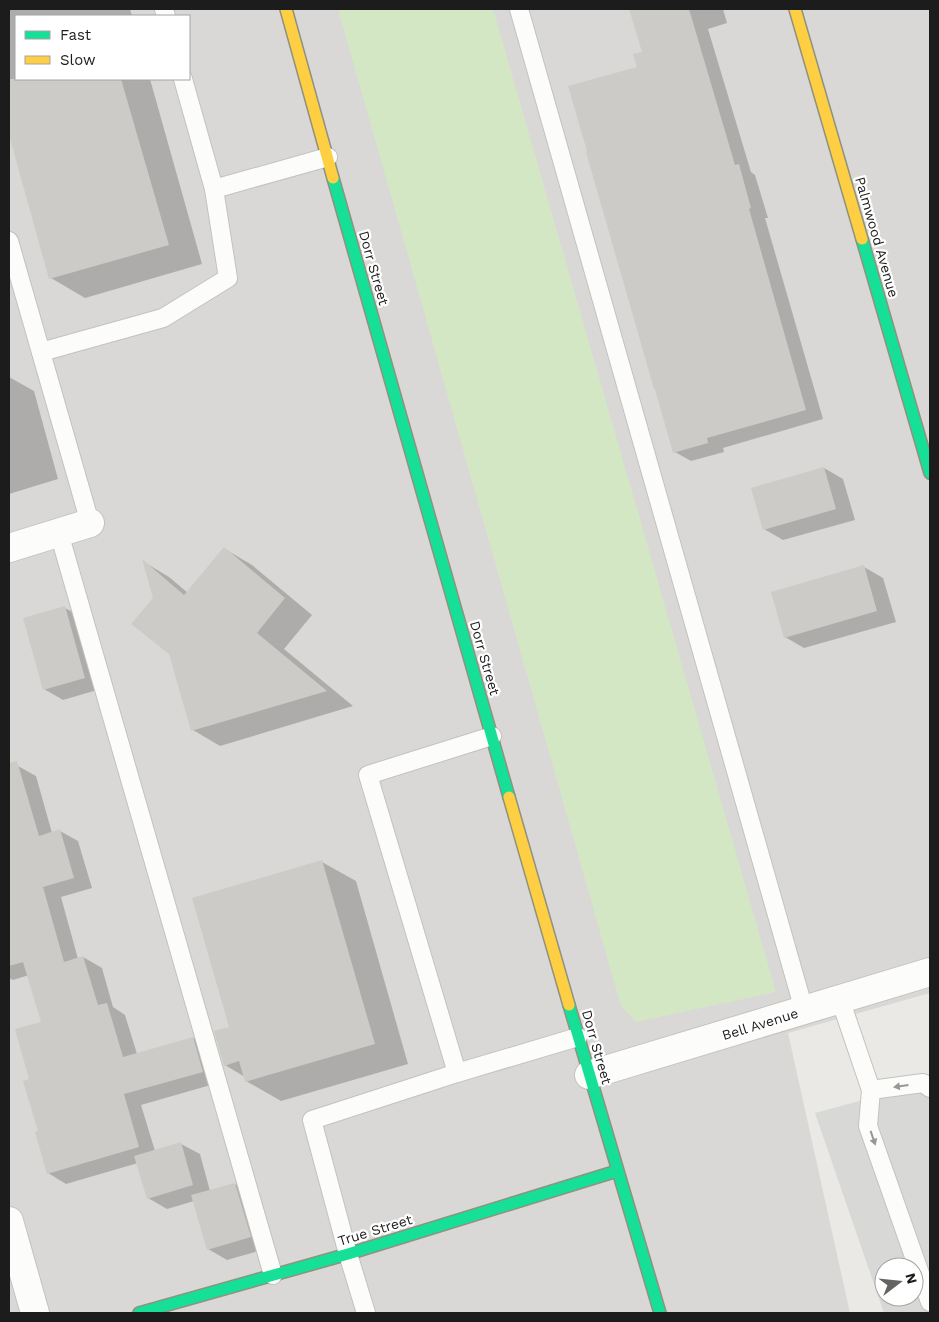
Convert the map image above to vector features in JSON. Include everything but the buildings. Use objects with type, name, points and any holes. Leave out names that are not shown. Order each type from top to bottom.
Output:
[{"type":"main road","name":"Dorr Street","points":[[286,9],[418,482],[589,1075],[660,1313]]},
{"type":"main road","name":"Palmwood Avenue","points":[[795,9],[930,473]]},
{"type":"main road","name":"True Street","points":[[139,1313],[348,1254],[618,1171]]},
{"type":"street","points":[[9,548],[90,523]]},
{"type":"street","name":"Bell Avenue","points":[[589,1075],[930,972]]},
{"type":"street","points":[[9,1221],[35,1313]]},
{"type":"lane","points":[[519,9],[804,1010]]},
{"type":"lane","points":[[41,352],[163,318],[228,278],[214,189],[183,80]]},
{"type":"lane","points":[[214,189],[328,157]]},
{"type":"lane","points":[[9,241],[90,523]]},
{"type":"lane","points":[[59,533],[273,1275]]},
{"type":"lane","points":[[457,1073],[368,775],[492,736]]},
{"type":"lane","points":[[840,999],[871,1090],[868,1126],[930,1302]]},
{"type":"lane","points":[[366,1313],[312,1120],[457,1073],[578,1037]]},
{"type":"lane","points":[[871,1090],[923,1083],[930,1088]]},
{"type":"shaded area","points":[[9,9],[930,9],[930,993],[788,1033],[850,1313],[9,1313]]},
{"type":"shaded area","points":[[911,1087],[930,1090],[930,1313],[884,1313],[882,1307],[924,1307],[924,1257],[874,1257],[874,1284],[815,1113]]},
{"type":"green space","points":[[338,9],[493,9],[776,992],[636,1022],[621,1006]]},
{"type":"traffic: fast","points":[[333,178],[509,797]]},
{"type":"traffic: fast","points":[[862,239],[930,473]]},
{"type":"traffic: fast","points":[[569,1005],[660,1313]]},
{"type":"traffic: fast","points":[[139,1313],[348,1254],[617,1171]]},
{"type":"traffic: slow","points":[[286,9],[333,178]]},
{"type":"traffic: slow","points":[[795,9],[862,239]]},
{"type":"traffic: slow","points":[[509,797],[569,1005]]}]
